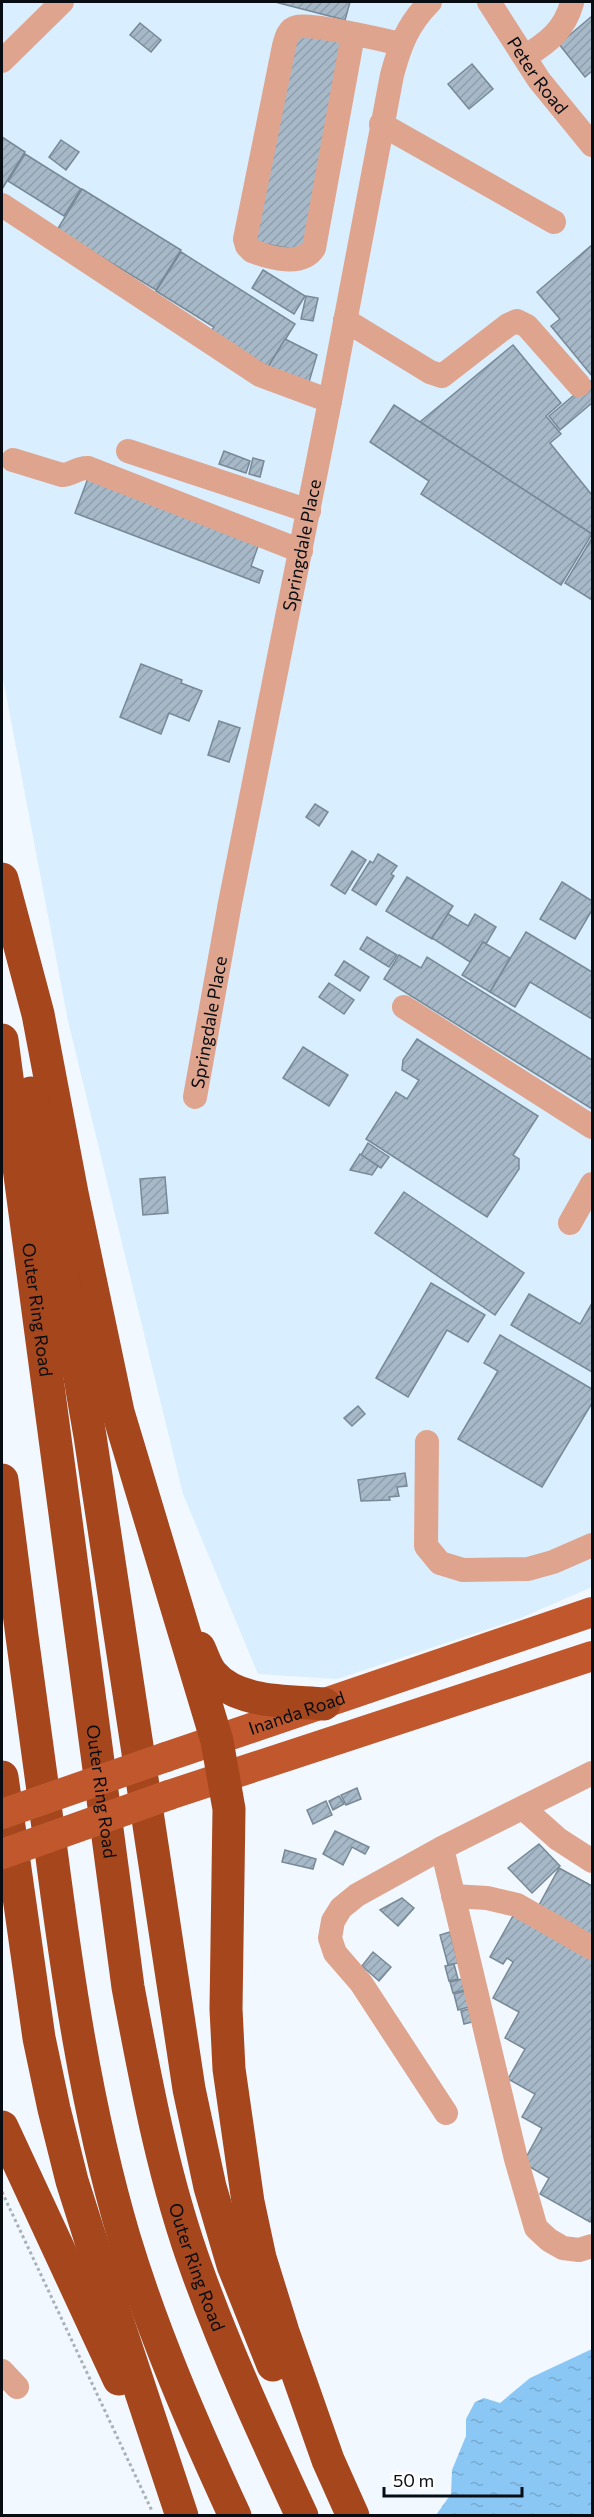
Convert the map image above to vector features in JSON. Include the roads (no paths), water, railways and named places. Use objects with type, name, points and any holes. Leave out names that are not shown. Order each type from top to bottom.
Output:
[{"type":"highway","points":[[2,880],[38,1014],[118,1412],[217,1741],[225,1778],[229,1809],[226,2008],[229,2068],[248,2202],[288,2375]]},
{"type":"highway","points":[[2,880],[38,1140],[90,1436],[189,2089],[210,2187],[233,2265],[288,2375],[353,2516]]},
{"type":"highway","name":"Outer Ring Road","points":[[2,1040],[128,1987],[145,2079],[168,2176],[197,2272],[246,2393],[302,2516]]},
{"type":"highway","points":[[2,1480],[63,1944],[102,2151],[124,2238],[190,2419],[235,2516]]},
{"type":"highway","points":[[174,1602],[212,1673],[232,1689],[250,1696],[324,1704]]},
{"type":"highway","points":[[2,1778],[39,2038],[54,2109],[142,2441]]},
{"type":"highway","points":[[4,2136],[142,2441],[181,2516]]},
{"type":"main road","name":"Inanda Road","points":[[2,1814],[592,1612]]},
{"type":"main road","name":"Inanda Road","points":[[2,1854],[169,1795],[404,1720],[592,1656]]},
{"type":"street","points":[[2,61],[62,2]]},
{"type":"street","name":"Springdale Place","points":[[195,1097],[227,914],[309,512],[381,124],[401,44],[414,18],[430,2]]},
{"type":"street","name":"Peter Road","points":[[489,2],[539,80],[592,145]]},
{"type":"street","points":[[525,57],[544,44],[563,26],[572,3]]},
{"type":"street","points":[[353,34],[314,248],[311,253],[299,260],[252,251],[245,239],[288,34],[295,27],[302,26],[353,34],[401,44]]},
{"type":"street","points":[[381,124],[554,222]]},
{"type":"street","points":[[2,205],[260,375],[330,401]]},
{"type":"street","points":[[345,320],[430,372],[442,376],[508,325],[517,321],[527,326],[579,385]]},
{"type":"street","points":[[128,451],[309,512]]},
{"type":"street","points":[[13,460],[62,476],[82,467],[88,468],[301,551]]},
{"type":"street","points":[[404,1007],[592,1126]]},
{"type":"street","points":[[570,1223],[592,1184]]},
{"type":"street","points":[[427,1442],[426,1546],[440,1563],[463,1570],[528,1569],[553,1562],[592,1545]]},
{"type":"street","points":[[447,2113],[361,1983],[335,1953],[330,1938],[333,1921],[341,1908],[357,1895],[442,1848],[592,1773]]},
{"type":"street","points":[[523,1808],[558,1839],[592,1862]]},
{"type":"street","points":[[442,1848],[516,2159],[536,2228],[549,2240],[563,2248],[579,2250],[592,2246]]},
{"type":"street","points":[[453,1896],[487,1898],[517,1905],[592,1948]]},
{"type":"water","points":[[592,2349],[592,2515],[436,2515],[451,2494],[452,2470],[466,2436],[466,2419],[475,2402],[484,2398],[500,2403],[530,2378]]}]
